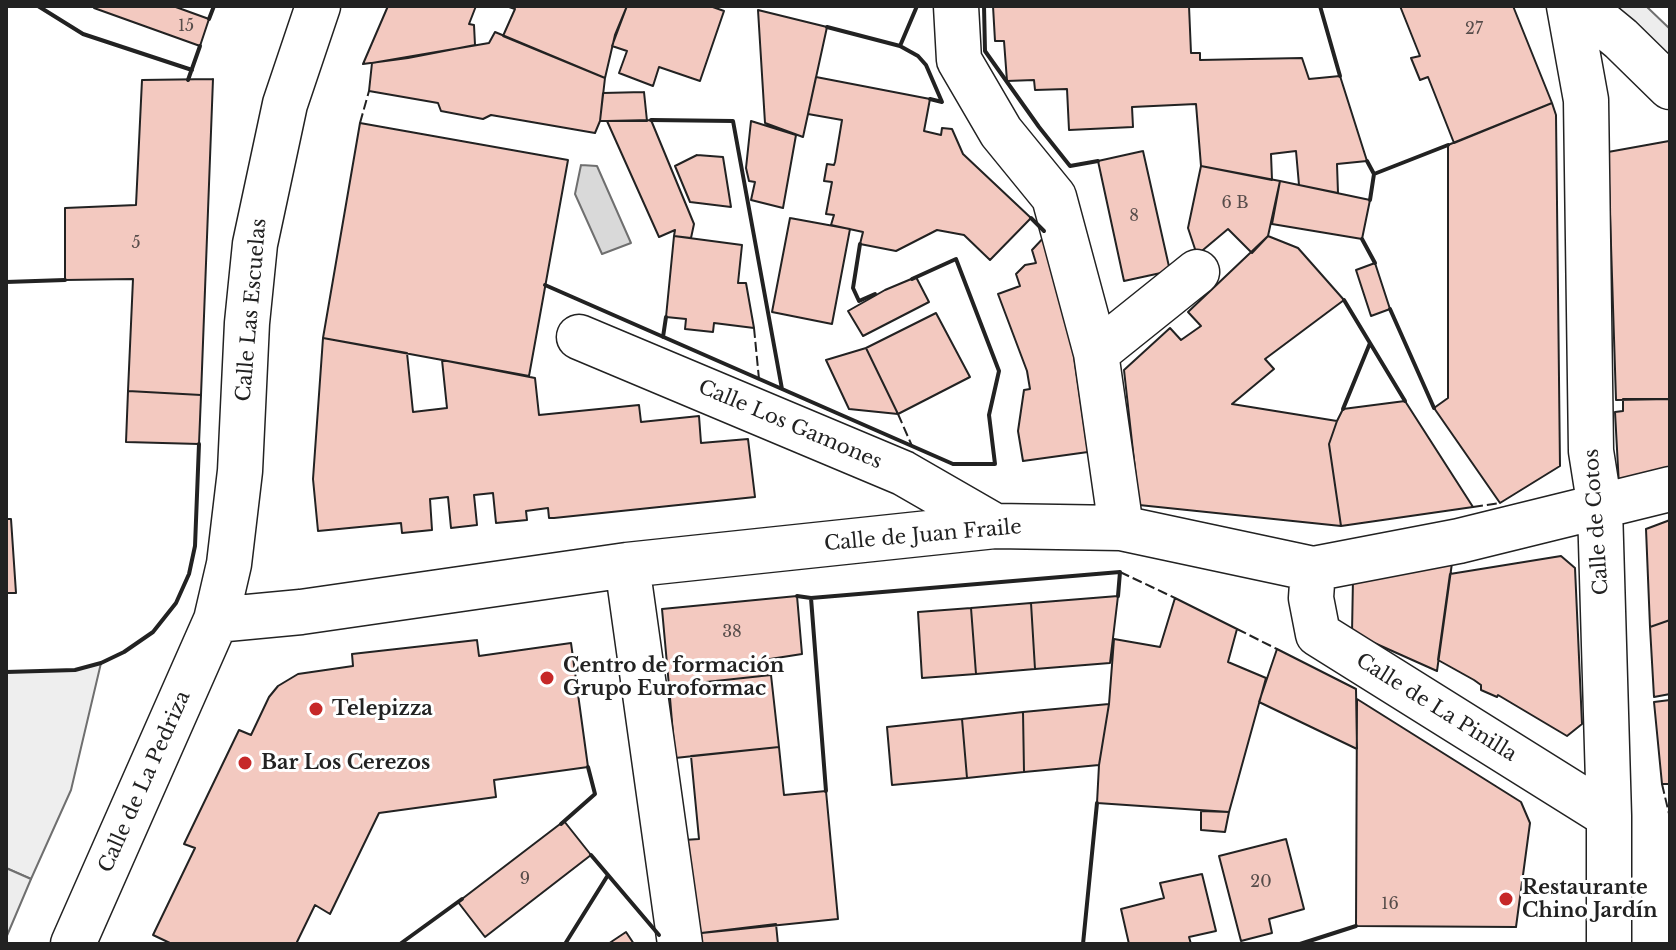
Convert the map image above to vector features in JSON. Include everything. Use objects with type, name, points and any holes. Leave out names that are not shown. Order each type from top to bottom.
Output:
[{"type":"street","name":"Calle Las Escuelas","points":[[216,620],[229,564],[238,486],[247,323],[255,244],[285,104],[318,6]]},
{"type":"street","points":[[956,6],[959,60],[1001,132],[1054,197],[1096,353],[1121,528]]},
{"type":"street","name":"Calle de Cotos","points":[[1569,6],[1586,100],[1591,451],[1600,508],[1609,816],[1609,944]]},
{"type":"street","points":[[1581,6],[1621,39],[1670,87]]},
{"type":"street","points":[[1096,353],[1197,272]]},
{"type":"street","name":"Calle Los Gamones","points":[[579,337],[903,473],[995,526]]},
{"type":"street","name":"Calle de Juan Fraile","points":[[216,620],[301,612],[627,565],[995,526],[1121,528],[1313,569],[1459,541],[1670,489]]},
{"type":"street","points":[[627,565],[680,944]]},
{"type":"street","name":"Calle de La Pinilla","points":[[1313,569],[1311,598],[1318,634],[1609,816]]},
{"type":"street","name":"Calle de La Pedriza","points":[[73,944],[216,620]]},
{"type":"shaded area","points":[[1599,6],[1646,6],[1670,29],[1670,79]]},
{"type":"shaded area","points":[[581,165],[597,166],[631,243],[602,254],[575,194]]},
{"type":"shaded area","points":[[101,663],[71,790],[31,879],[6,868],[6,672],[75,670]]},
{"type":"shaded area","points":[[6,868],[31,879],[6,938]]},
{"type":"building","points":[[94,6],[173,6],[209,19],[200,46]]},
{"type":"building","points":[[388,6],[476,6],[469,24],[474,25],[475,45],[363,64]]},
{"type":"building","points":[[506,6],[627,6],[615,35],[605,78],[503,36],[515,9]]},
{"type":"building","points":[[627,6],[710,6],[724,11],[700,81],[659,67],[653,86],[619,73],[627,51],[612,46]]},
{"type":"building","points":[[993,6],[1189,6],[1191,53],[1200,53],[1200,60],[1302,58],[1309,79],[1340,76],[1367,161],[1337,164],[1338,193],[1299,185],[1296,151],[1271,154],[1272,180],[1201,166],[1196,104],[1132,107],[1133,127],[1069,130],[1067,89],[1035,90],[1034,80],[1007,81],[1004,41],[995,41]]},
{"type":"building","points":[[1400,6],[1513,6],[1552,103],[1454,143],[1428,77],[1420,80],[1411,58],[1420,56]]},
{"type":"building","points":[[758,10],[827,27],[803,137],[765,123]]},
{"type":"building","points":[[495,32],[605,78],[600,121],[595,133],[491,115],[483,119],[441,111],[438,103],[369,91],[372,63],[489,43]]},
{"type":"building","points":[[816,77],[930,99],[924,131],[941,135],[942,128],[952,129],[963,154],[1031,218],[990,260],[964,235],[937,230],[896,251],[860,244],[863,232],[831,225],[834,215],[826,214],[832,182],[824,181],[827,164],[834,165],[835,162],[842,120],[808,114]]},
{"type":"building","points":[[213,79],[201,395],[128,391],[133,279],[65,280],[65,208],[136,205],[142,80]]},
{"type":"building","points":[[644,92],[647,121],[600,121],[603,93]]},
{"type":"building","points":[[1552,103],[1556,115],[1560,466],[1500,503],[1434,408],[1448,398],[1448,145]]},
{"type":"building","points":[[651,120],[694,224],[691,238],[674,236],[675,230],[659,237],[607,121]]},
{"type":"building","points":[[751,121],[796,135],[783,208],[751,200],[755,182],[749,181],[746,168]]},
{"type":"building","points":[[360,123],[568,160],[529,376],[323,338]]},
{"type":"building","points":[[1669,141],[1670,399],[1616,400],[1608,152]]},
{"type":"building","points":[[1143,151],[1170,271],[1124,281],[1098,161]]},
{"type":"building","points":[[697,155],[723,157],[731,207],[690,202],[675,166]]},
{"type":"building","points":[[1201,166],[1280,181],[1268,236],[1252,253],[1228,229],[1197,255],[1188,228]]},
{"type":"building","points":[[1280,181],[1370,200],[1362,239],[1272,224]]},
{"type":"building","points":[[790,218],[850,229],[832,324],[772,312]]},
{"type":"building","points":[[1047,234],[1065,294],[1088,452],[1023,461],[1018,431],[1024,390],[1030,389],[1027,371],[998,294],[1020,286],[1016,274],[1025,265],[1036,263],[1032,250]]},
{"type":"building","points":[[674,236],[742,245],[738,283],[746,283],[754,328],[714,323],[713,332],[685,329],[686,319],[666,317]]},
{"type":"building","points":[[1268,236],[1298,248],[1344,300],[1265,359],[1274,369],[1232,404],[1337,421],[1329,444],[1341,526],[1139,505],[1124,370],[1170,328],[1181,340],[1201,326],[1188,312]]},
{"type":"building","points":[[1375,263],[1390,309],[1371,316],[1356,270]]},
{"type":"building","points":[[916,277],[929,302],[863,336],[848,311]]},
{"type":"building","points":[[936,313],[970,377],[898,414],[866,348]]},
{"type":"building","points":[[323,338],[407,353],[413,412],[447,408],[442,360],[535,378],[539,415],[639,405],[641,422],[699,416],[701,443],[748,439],[755,497],[554,518],[549,518],[548,508],[526,511],[527,520],[496,523],[493,493],[474,495],[477,525],[451,528],[448,497],[430,499],[432,530],[402,533],[401,523],[318,531],[313,479]]},
{"type":"building","points":[[866,348],[898,414],[849,409],[826,360]]},
{"type":"building","points":[[128,391],[201,395],[199,444],[126,442]]},
{"type":"building","points":[[1623,399],[1670,399],[1670,473],[1619,486],[1615,412],[1623,411]]},
{"type":"building","points":[[1405,401],[1473,507],[1341,526],[1329,444],[1343,409]]},
{"type":"building","points":[[6,519],[11,519],[16,593],[6,593]]},
{"type":"building","points":[[1670,520],[1670,620],[1650,627],[1646,529]]},
{"type":"building","points":[[1561,556],[1575,568],[1582,724],[1567,736],[1498,695],[1481,690],[1481,685],[1474,680],[1438,660],[1450,574]]},
{"type":"building","points":[[1452,563],[1437,671],[1352,633],[1353,578]]},
{"type":"building","points":[[797,596],[802,654],[770,659],[771,675],[669,686],[662,609]]},
{"type":"building","points":[[1118,596],[1110,663],[1035,669],[1031,603]]},
{"type":"building","points":[[1175,598],[1237,629],[1228,662],[1266,678],[1229,812],[1097,803],[1114,639],[1160,647]]},
{"type":"building","points":[[1031,603],[1035,669],[976,674],[971,608]]},
{"type":"building","points":[[971,608],[976,674],[922,678],[918,612]]},
{"type":"building","points":[[1670,620],[1670,694],[1654,697],[1650,627]]},
{"type":"building","points":[[477,640],[479,656],[571,643],[588,767],[494,780],[496,797],[379,813],[330,914],[315,905],[296,944],[172,944],[153,935],[195,848],[184,844],[239,730],[251,735],[269,697],[278,686],[298,674],[353,666],[352,654]]},
{"type":"building","points":[[1277,649],[1356,689],[1357,749],[1259,702]]},
{"type":"building","points":[[771,675],[779,747],[675,758],[669,686]]},
{"type":"building","points":[[1357,699],[1521,802],[1530,823],[1516,927],[1356,926]]},
{"type":"building","points":[[1670,700],[1670,784],[1662,784],[1654,702]]},
{"type":"building","points":[[1109,704],[1099,765],[1024,772],[1023,712]]},
{"type":"building","points":[[1023,712],[1024,772],[967,778],[962,719]]},
{"type":"building","points":[[962,719],[967,778],[892,785],[887,727]]},
{"type":"building","points":[[779,747],[784,795],[826,791],[838,919],[692,934],[684,840],[699,839],[691,756]]},
{"type":"building","points":[[1201,811],[1229,812],[1225,832],[1201,830]]},
{"type":"building","points":[[564,821],[591,855],[485,937],[458,902]]},
{"type":"building","points":[[1286,839],[1304,909],[1269,919],[1272,933],[1241,941],[1219,856]]},
{"type":"building","points":[[1202,874],[1216,931],[1189,937],[1191,944],[1129,944],[1121,909],[1164,898],[1160,883]]},
{"type":"building","points":[[776,924],[778,944],[702,944],[701,933]]},
{"type":"building","points":[[626,932],[634,944],[608,944]]},
{"type":"fence","points":[[360,123],[369,91]]},
{"type":"fence","points":[[754,328],[759,379]]},
{"type":"fence","points":[[898,414],[912,446]]},
{"type":"fence","points":[[1473,507],[1500,503]]},
{"type":"fence","points":[[1120,572],[1175,598]]},
{"type":"fence","points":[[1237,629],[1277,649]]},
{"type":"fence","points":[[1662,784],[1670,818]]},
{"type":"wall","points":[[38,6],[83,34],[192,70]]},
{"type":"wall","points":[[209,19],[214,6]]},
{"type":"wall","points":[[917,6],[900,46],[918,56],[926,65],[942,102],[930,99]]},
{"type":"wall","points":[[984,6],[985,51],[1039,127],[1070,166],[1098,161]]},
{"type":"wall","points":[[1320,6],[1340,76]]},
{"type":"wall","points":[[827,27],[900,46]]},
{"type":"wall","points":[[188,80],[200,46]]},
{"type":"wall","points":[[651,120],[733,121],[782,389]]},
{"type":"wall","points":[[1374,174],[1448,145]]},
{"type":"wall","points":[[1367,161],[1374,174],[1370,200]]},
{"type":"wall","points":[[1031,218],[1044,231]]},
{"type":"wall","points":[[1362,239],[1375,263]]},
{"type":"wall","points":[[860,244],[853,288],[859,301],[875,294]]},
{"type":"wall","points":[[545,285],[953,464],[995,464],[989,415],[999,371],[956,259],[912,279]]},
{"type":"wall","points":[[6,282],[65,280]]},
{"type":"wall","points":[[1344,300],[1405,401]]},
{"type":"wall","points":[[1390,309],[1434,408]]},
{"type":"wall","points":[[663,337],[666,317]]},
{"type":"wall","points":[[1343,409],[1370,343]]},
{"type":"wall","points":[[6,672],[75,670],[101,663],[153,632],[176,603],[189,574],[195,546],[199,444]]},
{"type":"wall","points":[[797,596],[811,598],[1120,572],[1118,596]]},
{"type":"wall","points":[[811,598],[826,791]]},
{"type":"wall","points":[[561,824],[595,794],[588,767]]},
{"type":"wall","points":[[1083,944],[1097,803]]},
{"type":"wall","points":[[591,855],[659,935]]},
{"type":"wall","points":[[565,944],[608,875]]},
{"type":"wall","points":[[400,944],[462,899]]},
{"type":"wall","points":[[1300,944],[1356,926]]},
{"type":"place","name":"Centro de formación Grupo Euroformac","points":[[547,678]]},
{"type":"place","name":"Telepizza","points":[[316,709]]},
{"type":"place","name":"Bar Los Cerezos","points":[[245,763]]},
{"type":"place","name":"Restaurante Chino Jardín","points":[[1506,899]]}]
